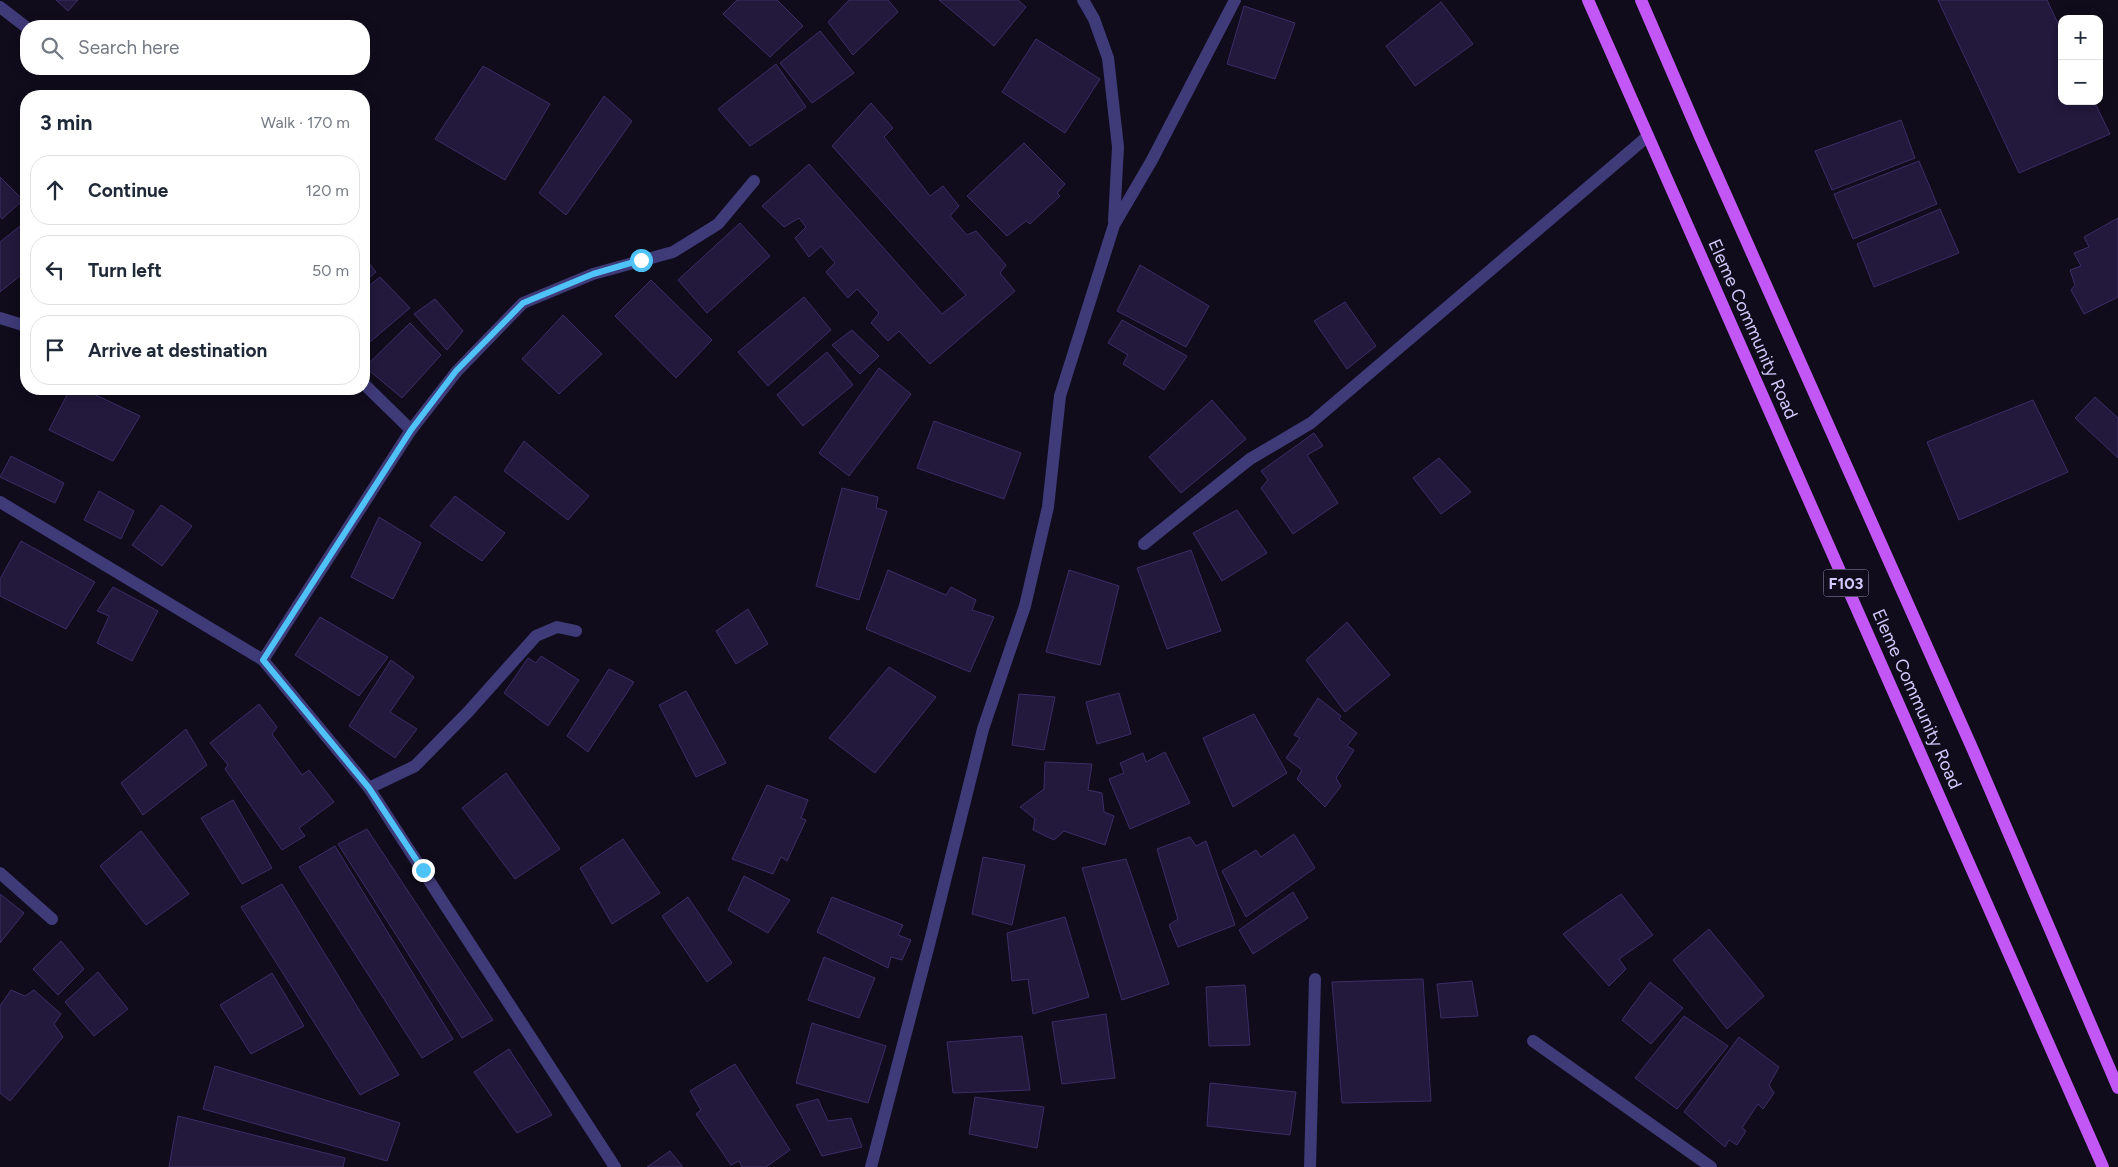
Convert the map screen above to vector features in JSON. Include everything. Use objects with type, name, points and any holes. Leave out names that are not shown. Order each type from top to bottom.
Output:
[{"type":"main road","name":"Eleme Community Road","points":[[1588,0],[2103,1167]]},
{"type":"main road","name":"Eleme Community Road","points":[[1642,0],[1701,139],[1973,750],[2118,1088]]},
{"type":"street","points":[[1083,0],[1094,19],[1108,58],[1118,147],[1114,225]]},
{"type":"street","points":[[871,1167],[932,937],[983,729],[1025,606],[1048,507],[1060,396],[1114,225],[1152,160],[1235,0]]},
{"type":"street","points":[[0,7],[20,22]]},
{"type":"street","points":[[1144,544],[1250,459],[1310,423],[1648,136]]},
{"type":"street","points":[[263,660],[411,430],[456,371],[523,303],[593,274],[674,252],[718,224],[754,181]]},
{"type":"street","points":[[0,318],[20,324]]},
{"type":"street","points":[[370,390],[411,430]]},
{"type":"street","points":[[0,502],[263,660],[369,788],[615,1167]]},
{"type":"street","points":[[369,788],[415,766],[468,712],[536,636],[557,626],[576,631]]},
{"type":"street","points":[[0,873],[52,919]]},
{"type":"street","points":[[1310,1167],[1315,979]]},
{"type":"street","points":[[1533,1041],[1711,1167]]},
{"type":"building","points":[[56,0],[78,0],[68,11]]},
{"type":"building","points":[[737,0],[777,0],[803,26],[770,57],[723,14]]},
{"type":"building","points":[[849,0],[888,0],[898,12],[853,55],[828,22]]},
{"type":"building","points":[[939,0],[1018,0],[1026,7],[994,46]]},
{"type":"building","points":[[1938,0],[2047,0],[2058,23],[2058,105],[2096,105],[2110,134],[2019,173]]},
{"type":"building","points":[[1441,2],[1473,44],[1415,86],[1386,46]]},
{"type":"building","points":[[1244,6],[1295,23],[1275,79],[1227,64]]},
{"type":"building","points":[[820,31],[854,73],[812,103],[780,63]]},
{"type":"building","points":[[1036,39],[1100,79],[1065,133],[1002,92]]},
{"type":"building","points":[[776,64],[806,107],[750,146],[718,109]]},
{"type":"building","points":[[483,66],[550,104],[505,180],[435,139]]},
{"type":"building","points":[[604,96],[632,121],[566,215],[539,193]]},
{"type":"building","points":[[871,103],[893,128],[884,137],[930,196],[943,186],[959,206],[950,216],[967,235],[976,231],[1006,265],[1000,273],[1015,291],[930,364],[899,331],[888,341],[871,323],[879,313],[857,289],[848,298],[826,272],[835,263],[821,246],[809,257],[795,238],[806,227],[799,218],[784,227],[762,206],[809,164],[942,314],[966,295],[832,146]]},
{"type":"building","points":[[1901,120],[1915,158],[1832,190],[1815,151]]},
{"type":"building","points":[[1024,143],[1065,184],[1057,193],[1060,196],[1030,224],[1026,221],[1007,236],[967,196]]},
{"type":"building","points":[[1919,161],[1937,204],[1853,239],[1834,194]]},
{"type":"building","points":[[0,177],[20,197],[20,203],[2,219],[0,216]]},
{"type":"building","points":[[1940,209],[1959,253],[1874,287],[1857,244]]},
{"type":"building","points":[[2118,218],[2118,297],[2084,314],[2071,290],[2075,285],[2070,270],[2081,266],[2074,253],[2089,247],[2084,237]]},
{"type":"building","points":[[740,223],[770,256],[707,313],[678,280]]},
{"type":"building","points":[[20,226],[20,276],[0,292],[0,242]]},
{"type":"building","points":[[370,264],[376,272],[370,277]]},
{"type":"building","points":[[1140,265],[1209,306],[1186,347],[1117,311]]},
{"type":"building","points":[[380,277],[410,308],[370,342],[370,285]]},
{"type":"building","points":[[651,280],[712,340],[676,378],[615,316]]},
{"type":"building","points":[[804,297],[831,330],[768,386],[738,352]]},
{"type":"building","points":[[435,299],[463,331],[447,350],[414,314]]},
{"type":"building","points":[[1345,302],[1376,346],[1347,369],[1314,321]]},
{"type":"building","points":[[563,315],[602,354],[559,394],[522,359]]},
{"type":"building","points":[[1122,320],[1187,356],[1164,390],[1123,364],[1128,355],[1108,343]]},
{"type":"building","points":[[410,323],[441,355],[402,398],[370,371],[370,362]]},
{"type":"building","points":[[852,330],[879,356],[860,374],[832,345]]},
{"type":"building","points":[[827,352],[853,385],[803,426],[777,395]]},
{"type":"building","points":[[879,368],[911,394],[849,476],[819,453]]},
{"type":"building","points":[[67,395],[96,395],[140,416],[113,461],[49,430]]},
{"type":"building","points":[[2095,397],[2118,418],[2118,458],[2075,418]]},
{"type":"building","points":[[1212,400],[1246,439],[1181,493],[1149,457]]},
{"type":"building","points":[[2033,400],[2068,472],[1959,520],[1927,442]]},
{"type":"building","points":[[934,421],[1021,453],[1004,499],[917,468]]},
{"type":"building","points":[[1314,433],[1323,446],[1307,455],[1338,503],[1293,534],[1261,488],[1268,480],[1261,471]]},
{"type":"building","points":[[524,441],[589,496],[568,520],[504,471]]},
{"type":"building","points":[[11,456],[64,483],[55,503],[0,477]]},
{"type":"building","points":[[1439,458],[1471,492],[1441,514],[1413,478]]},
{"type":"building","points":[[842,488],[878,497],[876,508],[887,511],[859,600],[816,586]]},
{"type":"building","points":[[99,491],[134,511],[121,539],[84,520]]},
{"type":"building","points":[[455,496],[505,533],[482,561],[430,526]]},
{"type":"building","points":[[161,505],[192,526],[162,566],[132,545]]},
{"type":"building","points":[[1237,510],[1267,553],[1222,581],[1193,533]]},
{"type":"building","points":[[379,517],[421,543],[393,599],[351,577]]},
{"type":"building","points":[[21,541],[95,582],[66,629],[0,596],[0,579]]},
{"type":"building","points":[[1191,550],[1221,631],[1167,649],[1137,568]]},
{"type":"building","points":[[888,570],[946,595],[951,587],[976,600],[972,610],[994,617],[970,672],[866,629]]},
{"type":"building","points":[[1069,570],[1119,586],[1100,665],[1046,652]]},
{"type":"building","points":[[113,587],[158,611],[132,661],[97,643],[109,616],[97,611]]},
{"type":"building","points":[[748,609],[768,644],[736,664],[716,631]]},
{"type":"building","points":[[320,617],[388,657],[359,696],[295,655]]},
{"type":"building","points":[[1347,622],[1390,675],[1345,712],[1306,660]]},
{"type":"building","points":[[541,656],[579,680],[548,726],[504,693],[528,658],[536,663]]},
{"type":"building","points":[[391,660],[414,677],[390,712],[417,729],[395,758],[349,726]]},
{"type":"building","points":[[889,667],[936,697],[875,773],[829,738]]},
{"type":"building","points":[[609,669],[634,682],[588,752],[567,736]]},
{"type":"building","points":[[686,691],[726,763],[696,777],[659,705]]},
{"type":"building","points":[[1119,693],[1131,734],[1097,744],[1086,702]]},
{"type":"building","points":[[1019,694],[1055,697],[1044,750],[1012,745]]},
{"type":"building","points":[[1318,698],[1341,716],[1339,719],[1357,733],[1347,746],[1354,750],[1336,778],[1341,786],[1325,807],[1297,779],[1302,770],[1286,758],[1300,738],[1294,735]]},
{"type":"building","points":[[259,704],[277,727],[272,734],[302,775],[309,770],[334,802],[299,828],[305,836],[282,850],[225,769],[228,765],[210,743]]},
{"type":"building","points":[[1254,714],[1287,773],[1233,807],[1203,738]]},
{"type":"building","points":[[186,729],[207,765],[143,815],[121,783]]},
{"type":"building","points":[[1165,752],[1190,803],[1130,829],[1109,779],[1124,773],[1120,763],[1143,753],[1146,762]]},
{"type":"building","points":[[1045,762],[1092,764],[1088,790],[1102,793],[1104,812],[1114,816],[1105,845],[1064,831],[1054,840],[1033,830],[1035,819],[1020,807],[1044,789]]},
{"type":"building","points":[[506,773],[560,849],[515,879],[462,808]]},
{"type":"building","points":[[767,785],[808,800],[801,818],[806,820],[787,861],[781,857],[773,874],[732,859]]},
{"type":"building","points":[[233,800],[272,868],[242,884],[201,818]]},
{"type":"building","points":[[367,829],[493,1020],[462,1038],[338,844]]},
{"type":"building","points":[[141,831],[189,894],[146,925],[100,866]]},
{"type":"building","points":[[1294,834],[1315,868],[1246,917],[1222,871],[1256,850],[1261,857]]},
{"type":"building","points":[[1190,837],[1196,846],[1206,841],[1235,925],[1178,947],[1169,925],[1178,919],[1157,849]]},
{"type":"building","points":[[623,839],[660,893],[612,924],[580,868]]},
{"type":"building","points":[[335,846],[453,1039],[422,1058],[299,867]]},
{"type":"building","points":[[983,857],[1025,865],[1012,925],[972,914]]},
{"type":"building","points":[[1126,859],[1169,984],[1122,1000],[1082,868]]},
{"type":"building","points":[[744,876],[790,900],[768,933],[728,910]]},
{"type":"building","points":[[282,884],[399,1075],[360,1095],[241,907]]},
{"type":"building","points":[[1293,892],[1308,918],[1253,954],[1239,930]]},
{"type":"building","points":[[0,894],[24,913],[0,943]]},
{"type":"building","points":[[1621,894],[1653,935],[1619,959],[1626,969],[1609,986],[1563,934]]},
{"type":"building","points":[[688,897],[732,963],[707,982],[662,916]]},
{"type":"building","points":[[832,897],[903,925],[898,935],[911,940],[902,960],[891,957],[888,968],[817,932]]},
{"type":"building","points":[[1065,917],[1089,997],[1033,1014],[1028,979],[1012,981],[1007,933]]},
{"type":"building","points":[[1709,929],[1764,996],[1727,1029],[1673,960]]},
{"type":"building","points":[[61,941],[84,969],[58,995],[33,969]]},
{"type":"building","points":[[824,957],[875,978],[859,1018],[808,1000]]},
{"type":"building","points":[[98,972],[128,1009],[94,1036],[65,1002]]},
{"type":"building","points":[[272,973],[304,1026],[251,1054],[220,1005]]},
{"type":"building","points":[[1423,979],[1431,1101],[1342,1103],[1332,982]]},
{"type":"building","points":[[1472,981],[1478,1016],[1441,1018],[1437,984]]},
{"type":"building","points":[[1650,982],[1683,1008],[1651,1044],[1622,1020]]},
{"type":"building","points":[[1245,985],[1250,1045],[1209,1046],[1206,987]]},
{"type":"building","points":[[11,990],[25,996],[34,990],[61,1014],[54,1024],[63,1037],[10,1101],[0,1093],[0,1006]]},
{"type":"building","points":[[1106,1014],[1115,1078],[1062,1084],[1052,1022]]},
{"type":"building","points":[[1684,1016],[1728,1046],[1677,1109],[1635,1078]]},
{"type":"building","points":[[812,1023],[886,1046],[868,1103],[796,1083]]},
{"type":"building","points":[[1022,1036],[1030,1090],[953,1093],[947,1042]]},
{"type":"building","points":[[1739,1037],[1779,1067],[1769,1085],[1774,1093],[1763,1109],[1758,1104],[1742,1128],[1746,1131],[1737,1145],[1729,1140],[1725,1147],[1684,1112]]},
{"type":"building","points":[[509,1049],[552,1115],[517,1133],[474,1072]]},
{"type":"building","points":[[735,1064],[790,1150],[766,1167],[742,1167],[739,1161],[731,1165],[696,1114],[701,1110],[690,1091]]},
{"type":"building","points":[[215,1066],[400,1123],[387,1161],[203,1109]]},
{"type":"building","points":[[1210,1083],[1296,1092],[1290,1135],[1207,1126]]},
{"type":"building","points":[[975,1097],[1044,1107],[1037,1148],[969,1134]]},
{"type":"building","points":[[818,1099],[828,1121],[851,1118],[862,1147],[822,1156],[796,1105]]},
{"type":"building","points":[[178,1116],[345,1158],[343,1167],[169,1167]]},
{"type":"building","points":[[670,1151],[683,1167],[647,1167]]},
{"type":"route","points":[[423,870],[369,788],[263,660],[411,430],[456,371],[523,303],[593,274],[641,260]]}]
